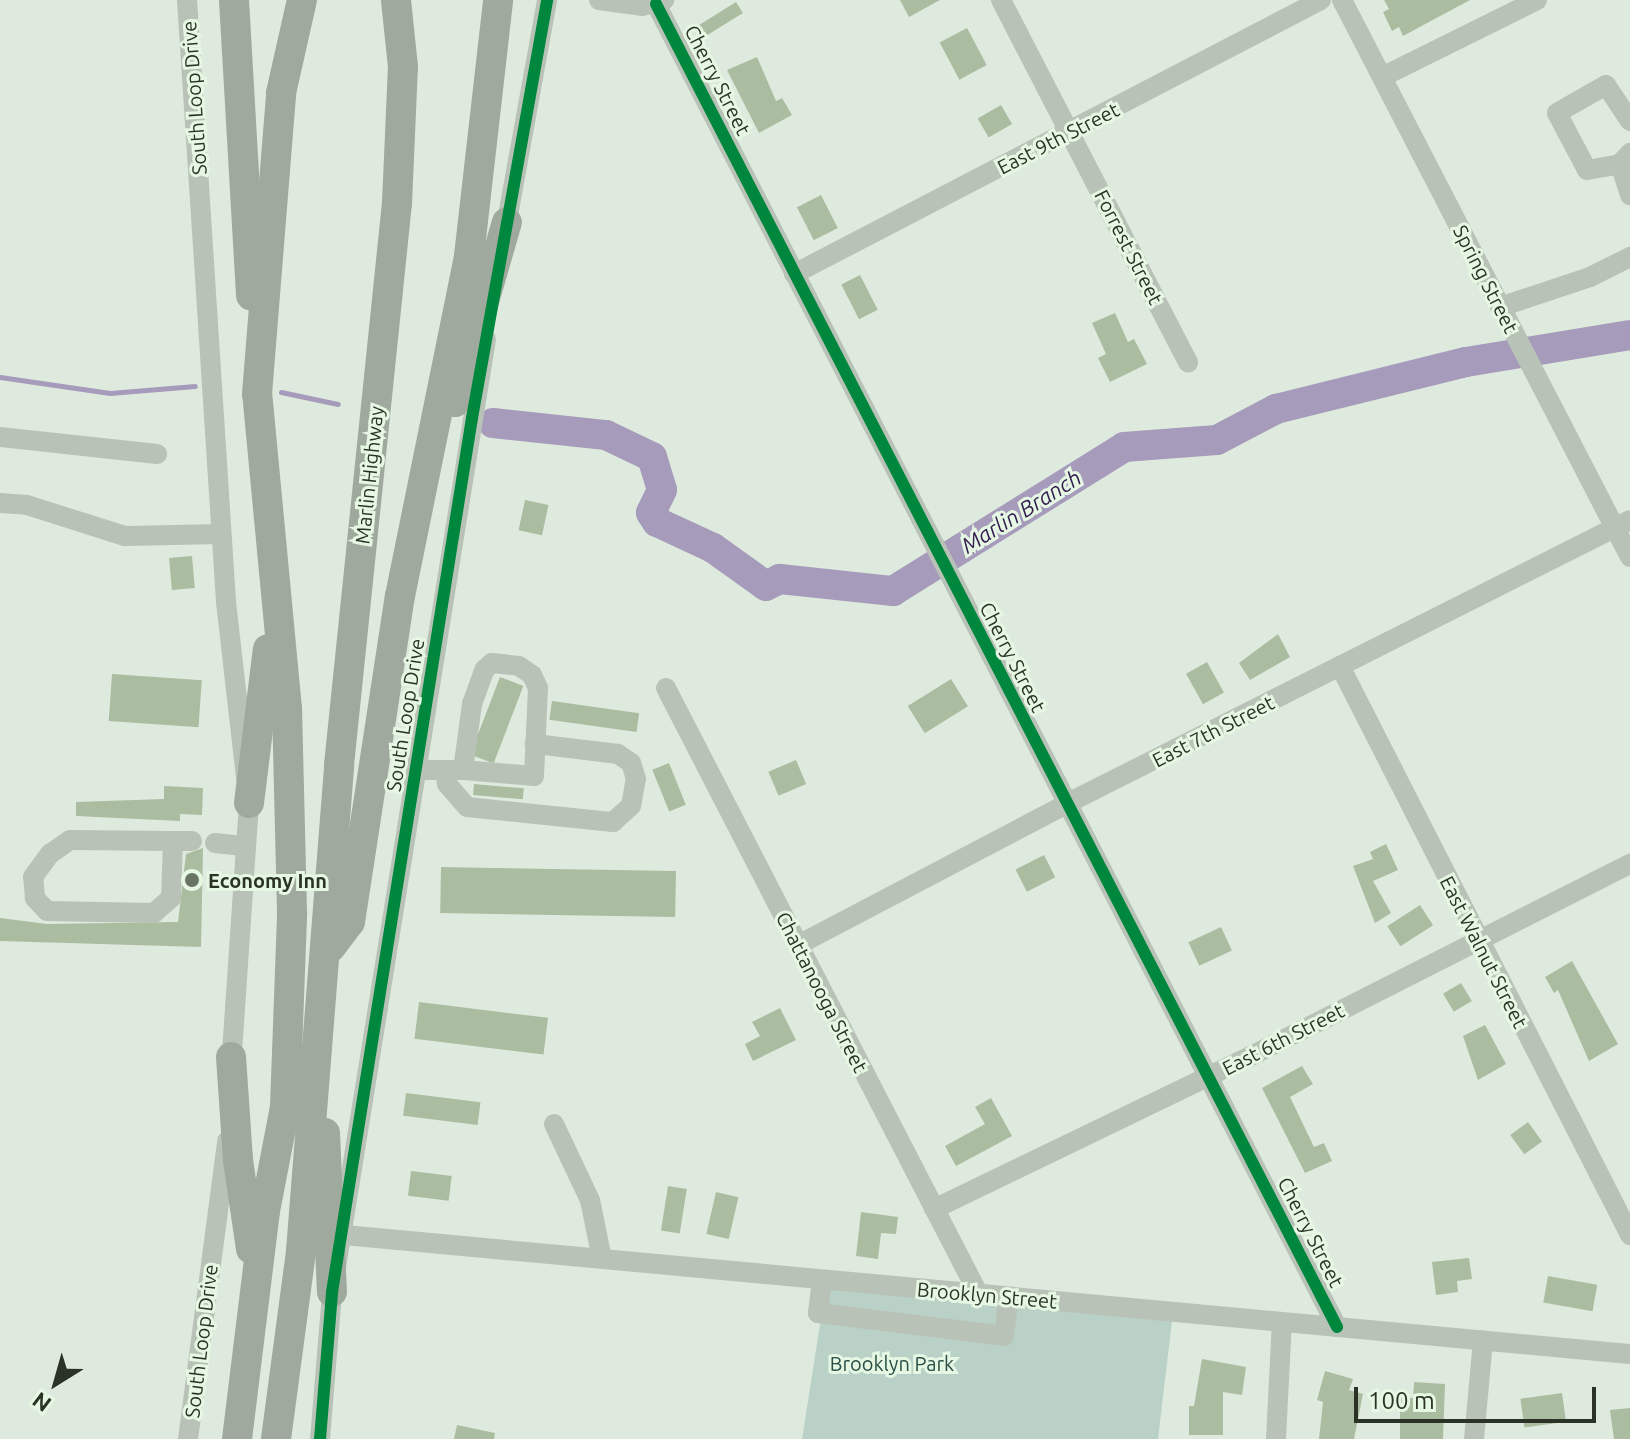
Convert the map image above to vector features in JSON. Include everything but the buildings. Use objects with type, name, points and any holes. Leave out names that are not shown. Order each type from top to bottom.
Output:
[{"type":"highway","points":[[234,0],[257,394],[275,551],[287,709],[292,912],[285,1107],[257,1273],[237,1439]]},
{"type":"highway","points":[[257,394],[281,93],[302,0]]},
{"type":"highway","name":"Marlin Highway","points":[[276,1439],[315,1104],[339,765],[397,203],[403,67],[396,0]]},
{"type":"highway","points":[[328,951],[350,922],[400,596],[469,256],[498,0]]},
{"type":"highway","points":[[400,596],[507,222]]},
{"type":"highway","points":[[249,803],[263,710],[275,551]]},
{"type":"highway","points":[[231,1057],[244,1220],[257,1273]]},
{"type":"highway","points":[[315,1104],[330,1145],[332,1292]]},
{"type":"street","name":"South Loop Drive","points":[[187,0],[221,534],[249,803],[228,1131],[188,1439]]},
{"type":"street","name":"South Loop Drive","points":[[320,1439],[332,1292],[344,1235],[507,222],[547,0]]},
{"type":"street","points":[[599,0],[660,2]]},
{"type":"street","points":[[1001,0],[1070,132]]},
{"type":"street","name":"East 9th Street","points":[[794,274],[1321,0]]},
{"type":"street","name":"Spring Street","points":[[1342,0],[1539,382],[1622,523],[1630,557]]},
{"type":"street","points":[[1382,77],[1537,0]]},
{"type":"street","name":"Cherry Street","points":[[660,2],[794,274],[1337,1327]]},
{"type":"street","points":[[1630,121],[1606,85],[1557,113],[1584,167],[1595,171],[1625,159],[1630,195]]},
{"type":"street","name":"Forrest Street","points":[[1070,132],[1188,363]]},
{"type":"street","points":[[1500,307],[1590,277],[1630,257]]},
{"type":"street","points":[[0,437],[157,454]]},
{"type":"street","points":[[0,503],[27,505],[125,536],[221,534]]},
{"type":"street","name":"East 7th Street","points":[[798,945],[1066,804],[1622,523]]},
{"type":"street","points":[[530,814],[538,688],[532,675],[519,666],[492,663],[472,704],[454,770],[447,784],[467,807],[530,814],[613,822],[631,806],[636,779],[631,763],[618,754],[535,744]]},
{"type":"street","name":"East Walnut Street","points":[[1340,666],[1630,1235]]},
{"type":"street","name":"Chattanooga Street","points":[[666,688],[979,1295]]},
{"type":"street","points":[[417,770],[534,776]]},
{"type":"street","points":[[70,840],[183,841],[171,898],[154,913],[47,911],[35,898],[33,877],[50,854],[70,840]]},
{"type":"street","points":[[215,843],[246,846]]},
{"type":"street","name":"East 6th Street","points":[[934,1209],[1208,1077],[1630,864]]},
{"type":"street","points":[[554,1124],[590,1200],[602,1259]]},
{"type":"street","name":"Brooklyn Street","points":[[344,1235],[1630,1354]]},
{"type":"street","points":[[822,1280],[818,1313],[1004,1336],[1009,1298]]},
{"type":"street","points":[[1276,1439],[1282,1322]]},
{"type":"street","points":[[1474,1439],[1483,1340]]},
{"type":"green space","name":"Brooklyn Park","points":[[827,1280],[1173,1312],[1158,1439],[802,1439]]},
{"type":"waterway","name":"Marlin Branch","points":[[493,423],[606,435],[652,457],[662,490],[651,513],[657,522],[713,548],[766,586],[780,579],[893,591],[1124,447],[1217,440],[1276,409],[1466,362],[1630,335]]},
{"type":"waterway","name":"Marlin Branch","points":[[0,377],[110,393],[195,386]]},
{"type":"waterway","name":"Marlin Branch","points":[[281,392],[338,404]]},
{"type":"cycle path","points":[[320,1439],[332,1292],[472,418],[547,0]]},
{"type":"cycle path","points":[[656,4],[1337,1327]]},
{"type":"place","name":"Economy Inn","points":[[192,880]]}]
